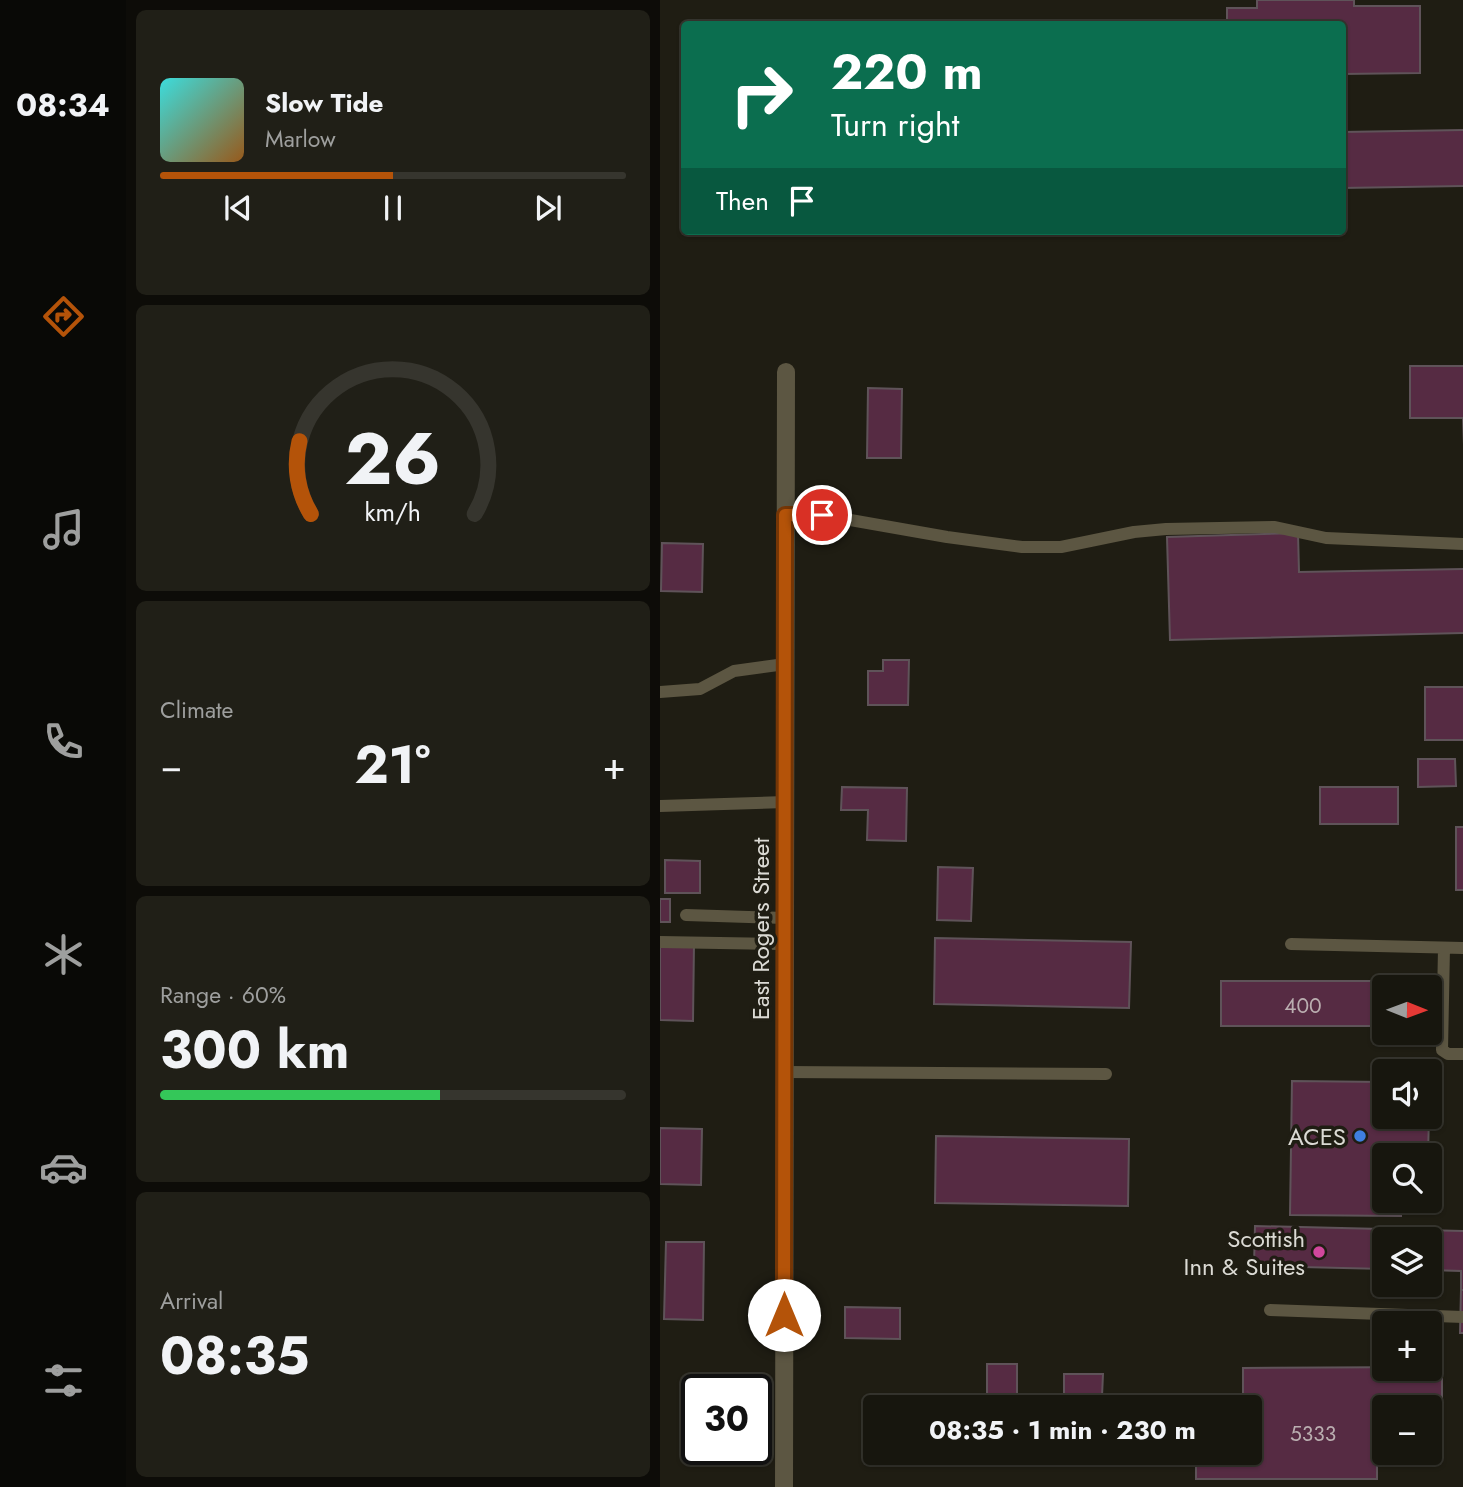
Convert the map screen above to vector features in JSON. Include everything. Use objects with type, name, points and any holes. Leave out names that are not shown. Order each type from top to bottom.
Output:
[{"type":"street","name":"East Rogers Street","points":[[784,1487],[785,372]]},
{"type":"lane","points":[[785,515],[822,515],[1022,547],[1061,547],[1134,532],[1166,529],[1275,527],[1326,538],[1463,544]]},
{"type":"lane","points":[[660,692],[700,689],[734,671],[785,664]]},
{"type":"lane","points":[[660,806],[785,802]]},
{"type":"lane","points":[[686,915],[784,918]]},
{"type":"lane","points":[[660,942],[784,944]]},
{"type":"lane","points":[[1291,944],[1463,948]]},
{"type":"lane","points":[[1444,948],[1442,1050],[1448,1054],[1463,1054]]},
{"type":"lane","points":[[784,1072],[1106,1074]]},
{"type":"lane","points":[[1270,1310],[1463,1317]]},
{"type":"building","points":[[1257,0],[1354,0],[1354,6],[1420,6],[1420,73],[1346,74],[1346,21],[1227,21],[1227,8],[1257,8]]},
{"type":"building","points":[[1464,130],[1464,186],[1346,188],[1346,132]]},
{"type":"building","points":[[1410,366],[1464,366],[1464,445],[1463,418],[1410,418]]},
{"type":"building","points":[[868,388],[902,389],[901,458],[867,458]]},
{"type":"building","points":[[1298,533],[1299,572],[1464,569],[1464,633],[1170,640],[1167,537]]},
{"type":"building","points":[[662,543],[703,544],[702,592],[661,591]]},
{"type":"building","points":[[883,660],[909,660],[908,705],[868,705],[868,671],[883,671]]},
{"type":"building","points":[[1425,687],[1464,687],[1464,740],[1425,740]]},
{"type":"building","points":[[1418,759],[1455,759],[1456,786],[1418,787]]},
{"type":"building","points":[[842,787],[907,788],[906,841],[867,840],[868,810],[841,810]]},
{"type":"building","points":[[1320,787],[1398,787],[1398,824],[1320,824]]},
{"type":"building","points":[[1456,827],[1464,827],[1464,890],[1456,890]]},
{"type":"building","points":[[665,860],[700,861],[700,893],[665,893]]},
{"type":"building","points":[[938,867],[973,868],[971,921],[937,920]]},
{"type":"building","points":[[660,899],[670,899],[670,922],[660,922]]},
{"type":"building","points":[[935,938],[1131,942],[1129,1008],[934,1004]]},
{"type":"building","points":[[660,942],[694,943],[693,1021],[660,1020]]},
{"type":"building","points":[[1221,981],[1372,981],[1372,1026],[1221,1026]]},
{"type":"building","name":"ACES","points":[[1292,1081],[1372,1082],[1372,1129],[1429,1129],[1428,1143],[1372,1143],[1372,1213],[1401,1213],[1401,1216],[1290,1215]]},
{"type":"building","points":[[660,1128],[702,1129],[701,1185],[660,1184]]},
{"type":"building","points":[[936,1136],[1129,1139],[1128,1206],[935,1203]]},
{"type":"building","name":"Scottish Inn & Suites","points":[[1255,1226],[1372,1229],[1372,1269],[1254,1266]]},
{"type":"building","name":"Scottish Inn & Suites","points":[[1442,1230],[1464,1231],[1464,1290],[1461,1290],[1461,1271],[1442,1270]]},
{"type":"building","points":[[666,1242],[704,1242],[703,1320],[664,1319]]},
{"type":"building","points":[[1461,1290],[1464,1290],[1464,1333],[1460,1333]]},
{"type":"building","points":[[845,1307],[900,1308],[900,1339],[845,1338]]},
{"type":"building","points":[[987,1364],[1017,1364],[1017,1395],[987,1395]]},
{"type":"building","points":[[1372,1367],[1372,1381],[1442,1381],[1442,1395],[1372,1395],[1372,1465],[1377,1465],[1377,1479],[1196,1479],[1196,1465],[1262,1465],[1262,1395],[1243,1395],[1243,1368]]},
{"type":"building","points":[[1064,1374],[1103,1374],[1102,1395],[1064,1395]]},
{"type":"place","name":"ACES","points":[[1360,1136]]},
{"type":"place","name":"Scottish Inn & Suites","points":[[1319,1252]]},
{"type":"route","points":[[784,1315],[785,515],[822,515]]}]
